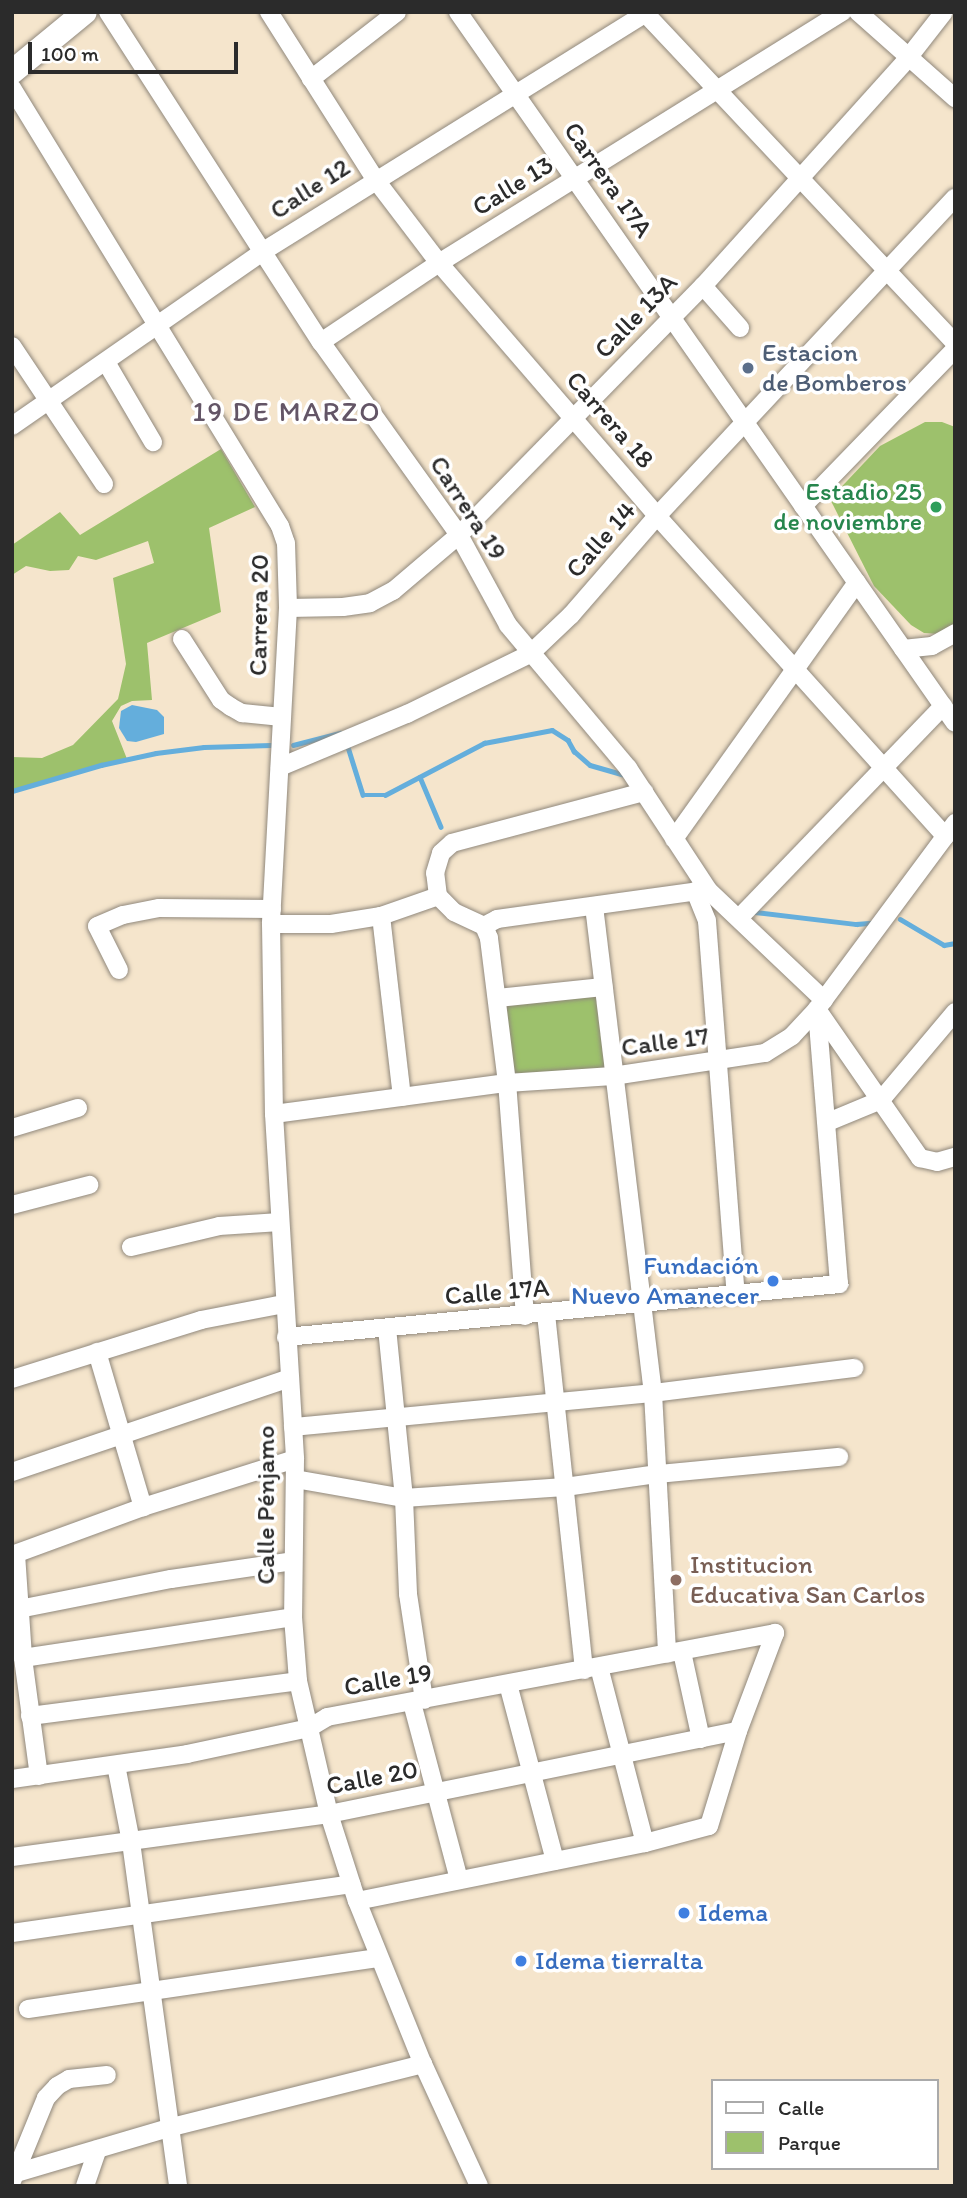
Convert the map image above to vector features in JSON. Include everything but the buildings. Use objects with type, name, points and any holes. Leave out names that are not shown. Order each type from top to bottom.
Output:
[{"type":"main road","points":[[12,72],[85,12]]},
{"type":"street","name":"Carrera 19","points":[[108,12],[321,342],[459,535],[508,625],[628,768],[674,839],[702,890],[740,918],[821,1004],[920,1158],[937,1162],[955,1157]]},
{"type":"street","name":"Carrera 18","points":[[270,12],[375,179],[439,263],[657,516],[885,769],[950,829]]},
{"type":"street","points":[[311,79],[397,12]]},
{"type":"street","name":"Carrera 17A","points":[[457,12],[955,723]]},
{"type":"street","name":"Calle 13","points":[[321,342],[439,263],[843,12]]},
{"type":"street","points":[[858,12],[955,98]]},
{"type":"street","name":"Calle 13A","points":[[288,608],[343,607],[370,603],[393,591],[459,535],[703,286],[908,58],[944,12]]},
{"type":"street","name":"Calle 12","points":[[12,426],[262,251],[645,13]]},
{"type":"street","points":[[645,13],[955,343]]},
{"type":"street","name":"Carrera 20","points":[[12,88],[280,526],[288,562],[288,608],[271,916]]},
{"type":"street","name":"Calle 14","points":[[280,767],[407,714],[530,654],[570,615],[743,422],[955,198]]},
{"type":"street","points":[[703,286],[740,328]]},
{"type":"street","points":[[12,346],[104,484]]},
{"type":"street","points":[[803,506],[955,349]]},
{"type":"street","points":[[106,362],[153,442]]},
{"type":"street","points":[[674,839],[857,582]]},
{"type":"street","points":[[904,649],[932,646],[955,633]]},
{"type":"street","points":[[182,639],[221,700],[231,708],[242,713],[282,717]]},
{"type":"street","points":[[740,918],[943,706]]},
{"type":"street","points":[[525,1316],[507,1083],[489,938],[484,926],[454,912],[438,896],[435,873],[441,852],[452,844],[644,792]]},
{"type":"street","name":"Calle 17","points":[[274,1114],[507,1083],[613,1076],[765,1053],[778,1046],[821,1004],[950,829]]},
{"type":"street","points":[[484,926],[497,919],[702,890],[736,1294]]},
{"type":"street","points":[[119,970],[97,926],[124,915],[159,908],[271,916],[331,924],[380,916],[438,896]]},
{"type":"street","points":[[594,906],[653,1393],[674,1653],[701,1739]]},
{"type":"street","name":"Calle Pénjamo","points":[[271,916],[274,1114],[295,1459],[293,1617],[298,1681],[329,1814],[354,1893],[423,2064]]},
{"type":"street","points":[[380,916],[402,1097]]},
{"type":"street","points":[[497,998],[603,987]]},
{"type":"street","points":[[821,1004],[828,1122],[881,1100],[953,1017]]},
{"type":"street","points":[[12,1128],[78,1108]]},
{"type":"street","name":"Calle 17A","points":[[286,1337],[546,1314],[839,1283],[828,1122]]},
{"type":"street","points":[[12,1205],[89,1185]]},
{"type":"street","points":[[131,1247],[219,1226],[280,1222]]},
{"type":"street","points":[[12,1378],[201,1320],[284,1304]]},
{"type":"street","points":[[546,1314],[565,1487],[591,1668],[621,1755],[645,1843]]},
{"type":"street","points":[[387,1328],[404,1498],[408,1594],[418,1701],[436,1793],[459,1880]]},
{"type":"street","points":[[97,1352],[143,1507]]},
{"type":"street","points":[[293,1427],[653,1393],[854,1368]]},
{"type":"street","points":[[12,1472],[289,1378]]},
{"type":"street","points":[[295,1479],[404,1498],[565,1487],[659,1474],[839,1457]]},
{"type":"street","points":[[39,1776],[23,1658],[14,1554],[143,1507],[295,1459]]},
{"type":"street","points":[[19,1609],[171,1578],[293,1561]]},
{"type":"street","points":[[23,1658],[293,1617]]},
{"type":"street","name":"Calle 19","points":[[12,1779],[116,1765],[309,1728],[327,1717],[775,1633],[738,1731]]},
{"type":"street","points":[[30,1716],[298,1681]]},
{"type":"street","points":[[508,1684],[555,1861]]},
{"type":"street","points":[[12,1933],[141,1914],[459,1880],[645,1843],[709,1826],[738,1731]]},
{"type":"street","name":"Calle 20","points":[[12,1857],[329,1814],[738,1731]]},
{"type":"street","points":[[116,1765],[131,1842],[178,2186]]},
{"type":"street","points":[[28,2009],[379,1958]]},
{"type":"street","points":[[14,2177],[172,2127],[423,2064],[480,2186]]},
{"type":"street","points":[[14,2177],[46,2098],[57,2086],[69,2079],[107,2075]]},
{"type":"street","points":[[85,2186],[98,2150]]},
{"type":"green space","points":[[925,422],[942,422],[955,427],[955,624],[940,634],[924,633],[911,625],[874,586],[830,499],[880,446]]},
{"type":"green space","points":[[221,449],[255,507],[209,528],[221,612],[147,643],[152,700],[132,701],[121,706],[112,721],[127,759],[12,791],[12,757],[42,758],[73,745],[118,699],[126,664],[113,578],[154,563],[148,541],[96,560],[78,556],[69,570],[50,571],[26,566],[12,575],[12,545],[60,512],[80,535]]},
{"type":"green space","points":[[599,991],[609,1068],[511,1080],[502,1003]]},
{"type":"water","points":[[132,705],[157,710],[164,717],[164,734],[136,742],[127,741],[119,728],[121,711]]},
{"type":"waterway","points":[[348,747],[363,795],[385,795],[484,743],[552,730],[568,740],[574,751],[590,765],[624,775]]},
{"type":"waterway","points":[[293,745],[340,733]]},
{"type":"waterway","points":[[12,791],[101,765],[156,753],[204,747],[271,745]]},
{"type":"waterway","points":[[420,777],[441,827]]},
{"type":"waterway","points":[[755,912],[856,924],[872,923]]},
{"type":"waterway","points":[[900,919],[944,945],[955,943]]},
{"type":"place","name":"Estacion de Bomberos","points":[[748,368]]},
{"type":"place","name":"Estadio 25 de noviembre","points":[[936,507]]},
{"type":"place","name":"Fundación Nuevo Amanecer","points":[[773,1281]]},
{"type":"place","name":"Institucion Educativa San Carlos","points":[[676,1580]]},
{"type":"place","name":"Idema","points":[[684,1913]]},
{"type":"place","name":"Idema tierralta","points":[[521,1961]]},
{"type":"district","name":"19 DE MARZO","points":[[287,411]]}]
